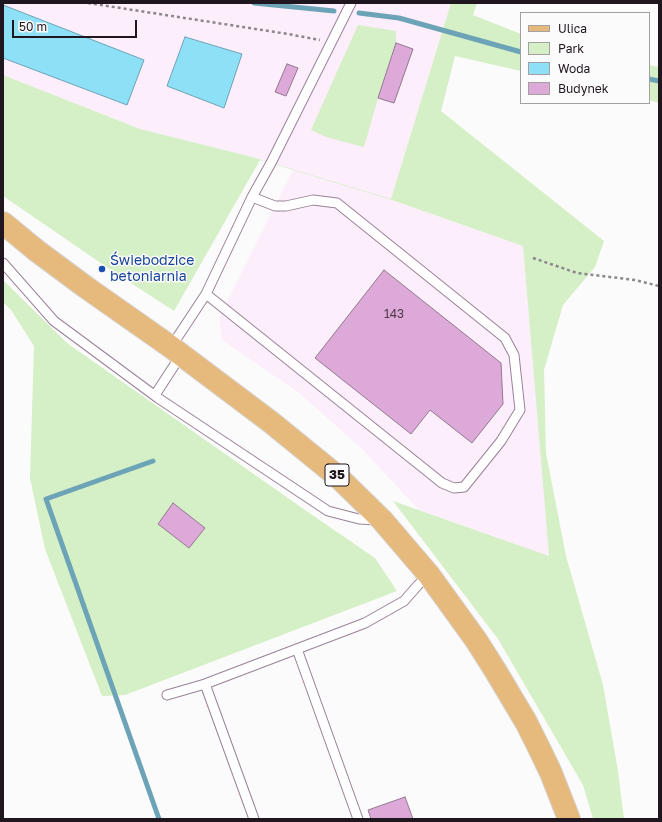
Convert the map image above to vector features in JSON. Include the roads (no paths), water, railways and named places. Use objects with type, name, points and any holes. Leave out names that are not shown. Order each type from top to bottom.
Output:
[{"type":"main road","name":"35","points":[[3,223],[87,288],[272,422],[318,459],[382,520],[429,575],[476,640],[526,722],[551,774],[569,819]]},
{"type":"lane","points":[[155,395],[206,294],[252,197],[271,163],[351,3]]},
{"type":"lane","points":[[206,294],[442,483],[454,488],[464,487],[501,441],[520,410],[514,355],[505,338],[337,203],[313,200],[286,206],[275,206],[252,197]]},
{"type":"lane","points":[[3,263],[54,321],[155,395],[328,511],[359,519],[382,520]]},
{"type":"lane","points":[[167,695],[205,684],[365,623],[404,601],[418,584],[429,575]]},
{"type":"lane","points":[[297,649],[358,819]]},
{"type":"lane","points":[[205,684],[254,819]]},
{"type":"water","points":[[3,5],[144,60],[127,105],[3,58]]},
{"type":"water","points":[[185,37],[242,54],[224,108],[167,86]]},
{"type":"waterway","points":[[254,3],[334,11]]},
{"type":"waterway","points":[[359,13],[399,18],[520,52]]},
{"type":"waterway","points":[[650,79],[659,81]]},
{"type":"waterway","points":[[153,461],[46,499],[159,819]]},
{"type":"place","name":"Świebodzice betoniarnia","points":[[102,269]]}]
